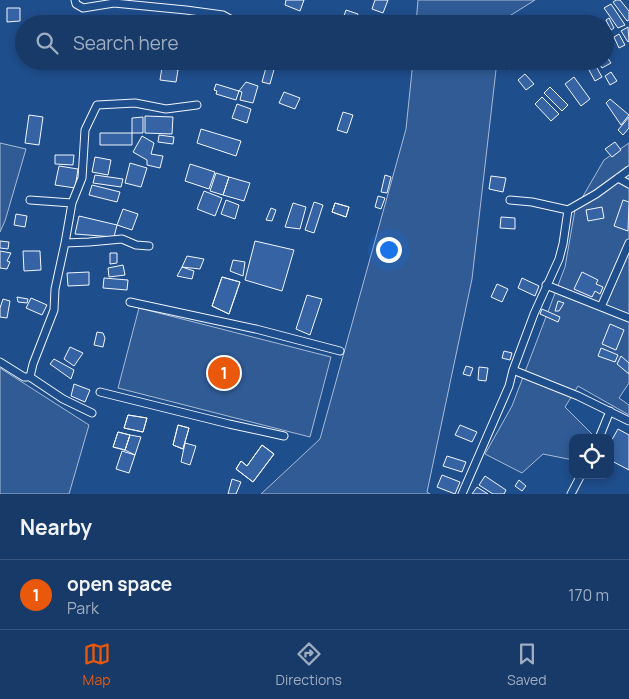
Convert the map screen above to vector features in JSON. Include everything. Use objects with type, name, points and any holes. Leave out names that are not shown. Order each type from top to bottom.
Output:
[{"type":"street","points":[[75,0],[76,4],[83,8],[114,3],[223,15]]},
{"type":"street","points":[[30,377],[33,364],[54,310],[55,289],[72,203],[82,178],[85,130],[97,105],[135,103],[166,109],[197,105]]},
{"type":"street","points":[[510,200],[532,202],[568,210],[596,194],[629,170]]},
{"type":"street","points":[[618,178],[629,184]]},
{"type":"street","points":[[30,200],[72,203]]},
{"type":"street","points":[[462,494],[509,386],[513,370],[546,285],[559,259],[568,210]]},
{"type":"street","points":[[65,243],[122,239],[136,245],[149,246]]},
{"type":"street","points":[[601,307],[629,242]]},
{"type":"street","points":[[546,285],[629,318]]},
{"type":"street","points":[[130,302],[256,329],[340,351]]},
{"type":"street","points":[[0,362],[24,377],[30,377],[63,399],[92,413]]},
{"type":"street","points":[[513,370],[610,411],[629,421]]},
{"type":"street","points":[[100,392],[284,436]]},
{"type":"street","points":[[600,434],[610,411]]},
{"type":"street","points":[[571,494],[579,479]]},
{"type":"shaded area","points":[[418,0],[535,0],[511,15],[417,15]]},
{"type":"shaded area","points":[[412,70],[496,70],[472,279],[427,492],[430,494],[261,494],[320,439],[406,129]]},
{"type":"shaded area","points":[[0,143],[26,149],[0,232]]},
{"type":"shaded area","points":[[629,143],[629,383],[619,398],[629,405],[629,415],[578,386],[565,407],[592,434],[569,434],[569,459],[543,454],[522,473],[485,454],[512,406],[565,267],[575,210],[604,160]]},
{"type":"shaded area","points":[[139,308],[331,357],[310,437],[118,388]]},
{"type":"shaded area","points":[[0,368],[89,425],[69,494],[0,494]]},
{"type":"building","points":[[286,0],[304,0],[300,11],[285,5]]},
{"type":"building","points":[[375,0],[388,0],[383,13],[372,9]]},
{"type":"building","points":[[620,0],[629,11],[629,20],[627,21],[613,2]]},
{"type":"building","points":[[611,4],[625,25],[618,28],[614,22],[614,15],[609,15],[604,8]]},
{"type":"building","points":[[7,8],[20,8],[20,15],[15,15],[15,21],[7,22]]},
{"type":"building","points":[[346,10],[358,14],[358,15],[344,15]]},
{"type":"building","points":[[628,27],[629,41],[628,42],[621,31]]},
{"type":"building","points":[[619,34],[625,45],[619,48],[614,37]]},
{"type":"building","points":[[162,70],[178,70],[176,82],[160,80]]},
{"type":"building","points":[[265,70],[274,70],[270,84],[262,82]]},
{"type":"building","points":[[589,70],[598,70],[602,77],[595,81]]},
{"type":"building","points":[[611,72],[617,81],[610,85],[605,76]]},
{"type":"building","points":[[525,74],[534,84],[526,90],[518,80]]},
{"type":"building","points":[[574,77],[590,99],[581,106],[565,84]]},
{"type":"building","points":[[246,82],[258,86],[253,103],[240,100],[242,92],[239,91]]},
{"type":"building","points":[[216,84],[239,91],[236,100],[216,94],[217,91],[214,90]]},
{"type":"building","points":[[550,87],[568,105],[562,111],[544,93]]},
{"type":"building","points":[[284,92],[300,98],[295,109],[279,103]]},
{"type":"building","points":[[542,97],[559,114],[551,121],[535,104]]},
{"type":"building","points":[[610,99],[629,115],[621,125],[606,103]]},
{"type":"building","points":[[237,104],[251,109],[247,123],[232,118]]},
{"type":"building","points":[[343,112],[353,115],[347,133],[337,130]]},
{"type":"building","points":[[29,115],[43,117],[39,145],[25,143]]},
{"type":"building","points":[[145,116],[173,117],[172,134],[145,133]]},
{"type":"building","points":[[143,117],[143,133],[132,133],[132,118]]},
{"type":"building","points":[[629,117],[629,128],[623,135],[618,130]]},
{"type":"building","points":[[201,129],[241,141],[236,156],[197,143]]},
{"type":"building","points":[[100,133],[132,133],[132,145],[100,145]]},
{"type":"building","points":[[159,135],[174,137],[173,144],[158,142]]},
{"type":"building","points":[[142,136],[154,143],[151,154],[163,156],[160,168],[147,165],[147,160],[133,152]]},
{"type":"building","points":[[615,142],[621,150],[612,157],[605,149]]},
{"type":"building","points":[[55,155],[74,155],[73,165],[55,164]]},
{"type":"building","points":[[95,157],[111,160],[108,175],[92,172]]},
{"type":"building","points":[[130,163],[147,168],[141,187],[125,183]]},
{"type":"building","points":[[190,164],[215,172],[209,189],[185,181]]},
{"type":"building","points":[[59,166],[78,169],[75,188],[55,185]]},
{"type":"building","points":[[216,173],[229,177],[223,195],[210,191]]},
{"type":"building","points":[[95,175],[123,179],[121,187],[93,183]]},
{"type":"building","points":[[385,175],[391,177],[387,193],[381,192]]},
{"type":"building","points":[[491,176],[506,178],[503,192],[489,189]]},
{"type":"building","points":[[229,177],[250,183],[244,201],[223,195]]},
{"type":"building","points":[[92,185],[120,192],[117,202],[89,195]]},
{"type":"building","points":[[204,191],[222,198],[215,216],[197,209]]},
{"type":"building","points":[[378,196],[385,198],[381,209],[375,207]]},
{"type":"building","points":[[226,200],[239,205],[235,219],[221,214]]},
{"type":"building","points":[[623,200],[629,202],[628,231],[614,226]]},
{"type":"building","points":[[314,202],[323,205],[314,233],[305,230]]},
{"type":"building","points":[[293,203],[306,207],[300,229],[285,227]]},
{"type":"building","points":[[335,203],[349,207],[346,217],[332,212]]},
{"type":"building","points":[[335,203],[349,207],[346,217],[332,212]]},
{"type":"building","points":[[602,207],[604,218],[588,221],[586,210]]},
{"type":"building","points":[[271,208],[276,210],[272,221],[266,220]]},
{"type":"building","points":[[123,209],[138,214],[132,230],[117,225]]},
{"type":"building","points":[[16,214],[27,216],[25,227],[14,225]]},
{"type":"building","points":[[79,216],[117,225],[114,237],[75,234]]},
{"type":"building","points":[[501,217],[515,218],[515,229],[500,228]]},
{"type":"building","points":[[0,241],[9,242],[8,249],[0,248]]},
{"type":"building","points":[[255,241],[294,250],[282,291],[245,280]]},
{"type":"building","points":[[0,251],[11,253],[7,261],[10,262],[7,269],[0,268]]},
{"type":"building","points":[[23,251],[40,251],[41,270],[24,271]]},
{"type":"building","points":[[110,253],[117,253],[117,263],[110,264]]},
{"type":"building","points":[[187,256],[204,259],[200,269],[182,267]]},
{"type":"building","points":[[233,260],[245,262],[243,276],[230,271]]},
{"type":"building","points":[[123,265],[125,275],[109,277],[108,268]]},
{"type":"building","points":[[182,267],[194,271],[192,279],[177,276]]},
{"type":"building","points":[[89,272],[89,285],[68,286],[67,273]]},
{"type":"building","points":[[582,272],[598,280],[596,284],[603,287],[600,294],[595,291],[592,297],[574,289]]},
{"type":"building","points":[[222,277],[240,282],[229,314],[212,306]]},
{"type":"building","points":[[222,277],[240,282],[229,314],[212,306]]},
{"type":"building","points":[[104,278],[128,280],[127,290],[103,288]]},
{"type":"building","points":[[522,278],[539,286],[535,296],[518,288]]},
{"type":"building","points":[[497,284],[508,289],[502,302],[491,297]]},
{"type":"building","points":[[307,295],[322,299],[310,335],[296,329]]},
{"type":"building","points":[[17,297],[28,299],[27,303],[18,302]]},
{"type":"building","points":[[31,298],[47,305],[42,315],[26,308]]},
{"type":"building","points":[[3,299],[10,301],[7,318],[0,317]]},
{"type":"building","points":[[558,301],[564,303],[559,311],[555,311]]},
{"type":"building","points":[[542,309],[560,317],[558,322],[540,314]]},
{"type":"building","points":[[610,324],[624,330],[616,350],[602,344]]},
{"type":"building","points":[[97,332],[103,333],[105,338],[103,347],[94,345]]},
{"type":"building","points":[[70,347],[83,353],[74,366],[64,359]]},
{"type":"building","points":[[601,348],[618,355],[615,362],[598,356]]},
{"type":"building","points":[[504,351],[512,353],[510,360],[502,358]]},
{"type":"building","points":[[621,356],[629,363],[629,374],[617,364]]},
{"type":"building","points":[[54,359],[74,370],[71,379],[50,364]]},
{"type":"building","points":[[466,366],[473,368],[470,376],[463,374]]},
{"type":"building","points":[[479,367],[488,368],[486,381],[478,380]]},
{"type":"building","points":[[74,384],[90,390],[85,402],[71,396]]},
{"type":"building","points":[[128,415],[147,418],[143,432],[124,428]]},
{"type":"building","points":[[128,415],[147,418],[143,432],[124,428]]},
{"type":"building","points":[[178,425],[189,428],[183,449],[173,445]]},
{"type":"building","points":[[178,425],[189,428],[183,449],[173,445]]},
{"type":"building","points":[[460,425],[477,432],[472,442],[455,435]]},
{"type":"building","points":[[618,429],[629,435],[629,470],[614,462],[614,436]]},
{"type":"building","points":[[118,432],[130,435],[125,450],[113,447]]},
{"type":"building","points":[[118,432],[130,435],[125,450],[113,447]]},
{"type":"building","points":[[130,435],[141,437],[135,455],[125,450]]},
{"type":"building","points":[[185,443],[196,446],[190,465],[181,462]]},
{"type":"building","points":[[262,445],[274,454],[253,482],[236,469],[241,461],[247,466]]},
{"type":"building","points":[[262,445],[274,454],[253,482],[236,469],[241,461],[247,466]]},
{"type":"building","points":[[122,451],[135,455],[129,473],[116,469]]},
{"type":"building","points":[[447,456],[466,462],[462,472],[443,466]]},
{"type":"building","points":[[442,475],[460,482],[455,494],[437,487]]},
{"type":"building","points":[[485,476],[506,490],[504,494],[493,494],[479,485]]},
{"type":"building","points":[[232,479],[241,482],[236,494],[228,494]]},
{"type":"building","points":[[519,480],[526,486],[522,491],[515,486]]},
{"type":"building","points":[[477,487],[488,494],[472,494]]},
{"type":"place","name":"open space","points":[[224,373]]}]
